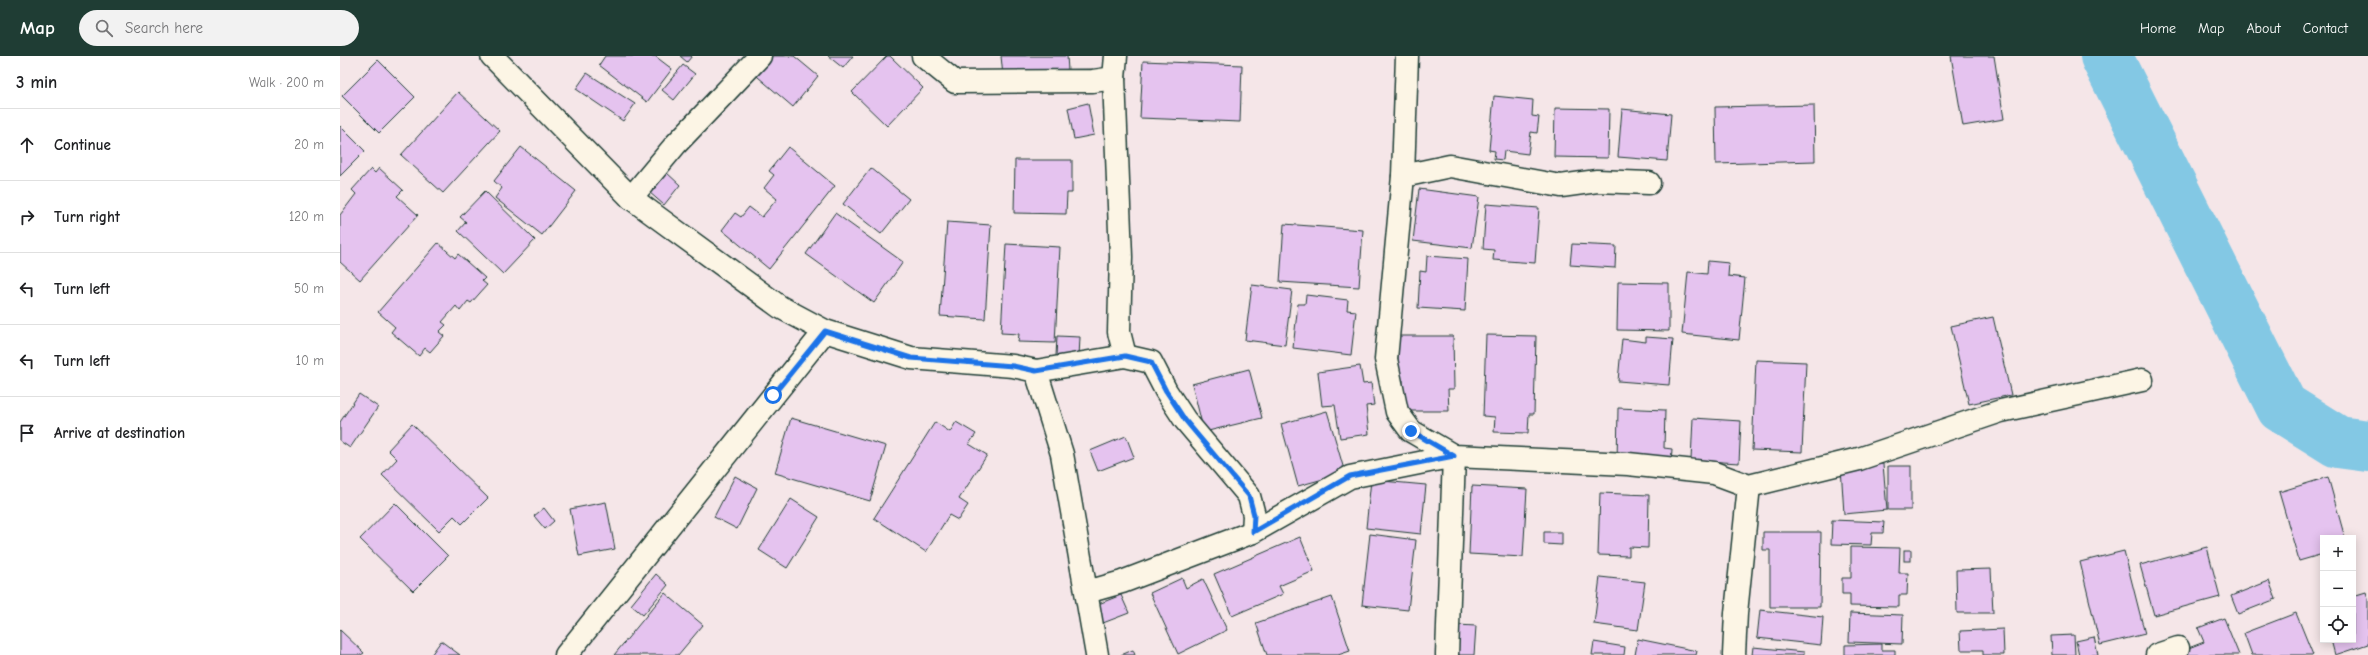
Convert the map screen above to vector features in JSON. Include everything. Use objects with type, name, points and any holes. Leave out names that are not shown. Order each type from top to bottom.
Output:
[{"type":"street","points":[[492,56],[631,198],[780,307],[825,331],[911,358],[1013,366],[1036,371],[1125,356],[1151,362],[1166,391],[1185,420],[1249,496],[1254,515],[1253,532]]},
{"type":"street","points":[[631,198],[676,144],[760,56]]},
{"type":"street","points":[[923,56],[955,82],[1093,81],[1114,78]]},
{"type":"street","points":[[1116,56],[1114,78],[1121,257],[1119,332],[1125,356]]},
{"type":"street","points":[[1407,56],[1404,176],[1386,359],[1397,412],[1411,431],[1454,456]]},
{"type":"street","points":[[1404,176],[1450,166],[1561,186],[1597,181],[1649,183]]},
{"type":"street","points":[[566,655],[825,331]]},
{"type":"street","points":[[1036,371],[1062,454],[1097,655]]},
{"type":"street","points":[[1087,592],[1122,582],[1253,532],[1350,476],[1454,456],[1628,464],[1714,473],[1749,486],[1859,459],[2001,411],[2142,380]]},
{"type":"street","points":[[1447,655],[1452,557],[1454,456]]},
{"type":"street","points":[[1734,655],[1736,613],[1749,486]]},
{"type":"street","points":[[2156,655],[2178,648]]},
{"type":"building","points":[[605,56],[655,56],[672,69],[647,102],[599,65]]},
{"type":"building","points":[[680,56],[692,56],[687,62]]},
{"type":"building","points":[[764,56],[794,56],[818,76],[793,107],[751,71]]},
{"type":"building","points":[[828,56],[853,56],[843,68]]},
{"type":"building","points":[[887,56],[890,56],[923,88],[887,126],[852,92]]},
{"type":"building","points":[[1001,56],[1067,56],[1068,70],[1003,76]]},
{"type":"building","points":[[1951,56],[1994,56],[2004,119],[1963,126]]},
{"type":"building","points":[[378,60],[415,97],[379,133],[342,96]]},
{"type":"building","points":[[1143,61],[1242,65],[1240,122],[1140,118]]},
{"type":"building","points":[[683,65],[695,74],[674,100],[662,90]]},
{"type":"building","points":[[587,73],[635,104],[623,121],[576,89]]},
{"type":"building","points":[[458,92],[500,131],[443,193],[401,155]]},
{"type":"building","points":[[1494,96],[1533,100],[1532,116],[1539,117],[1537,133],[1531,132],[1528,154],[1504,151],[1503,160],[1494,159],[1495,151],[1489,150]]},
{"type":"building","points":[[1088,103],[1094,135],[1074,139],[1068,108]]},
{"type":"building","points":[[1814,105],[1815,161],[1716,164],[1715,107]]},
{"type":"building","points":[[1555,108],[1609,109],[1608,158],[1554,157]]},
{"type":"building","points":[[1622,109],[1671,114],[1667,161],[1618,157]]},
{"type":"building","points":[[340,126],[365,151],[340,176]]},
{"type":"building","points":[[521,147],[576,191],[542,235],[495,198],[502,188],[494,181]]},
{"type":"building","points":[[788,147],[835,186],[769,269],[722,230],[735,213],[741,217],[749,207],[762,217],[777,199],[764,188],[774,175],[769,171]]},
{"type":"building","points":[[1015,160],[1072,160],[1072,193],[1067,193],[1066,214],[1014,213]]},
{"type":"building","points":[[379,168],[403,190],[397,196],[418,215],[360,280],[340,262],[340,215],[356,194],[352,190],[371,169],[375,173]]},
{"type":"building","points":[[871,168],[909,199],[881,234],[843,204]]},
{"type":"building","points":[[666,172],[680,185],[664,205],[649,192]]},
{"type":"building","points":[[1419,189],[1479,197],[1472,248],[1413,241]]},
{"type":"building","points":[[485,191],[535,240],[503,274],[458,231],[466,222],[460,217]]},
{"type":"building","points":[[1486,204],[1539,208],[1535,263],[1493,260],[1494,250],[1483,249]]},
{"type":"building","points":[[835,213],[903,262],[874,303],[806,254]]},
{"type":"building","points":[[947,222],[991,225],[985,319],[940,316]]},
{"type":"building","points":[[1284,224],[1363,230],[1359,287],[1280,282]]},
{"type":"building","points":[[438,243],[455,258],[458,254],[485,278],[482,281],[487,285],[471,303],[468,301],[460,311],[456,306],[442,322],[446,325],[439,332],[444,336],[430,352],[425,348],[419,356],[391,332],[395,327],[378,312]]},
{"type":"building","points":[[1006,244],[1060,247],[1055,343],[1018,342],[1019,334],[1001,333]]},
{"type":"building","points":[[1572,244],[1616,246],[1615,268],[1570,265]]},
{"type":"building","points":[[1427,256],[1468,259],[1465,311],[1418,308],[1420,271],[1426,272]]},
{"type":"building","points":[[1708,261],[1729,263],[1728,276],[1745,278],[1739,340],[1682,334],[1688,272],[1707,274]]},
{"type":"building","points":[[1618,282],[1669,283],[1669,331],[1617,330]]},
{"type":"building","points":[[1252,285],[1292,290],[1285,345],[1245,340]]},
{"type":"building","points":[[1306,295],[1348,300],[1347,310],[1356,311],[1351,355],[1293,348],[1298,304],[1305,304]]},
{"type":"building","points":[[1993,317],[2011,395],[1969,404],[1951,326]]},
{"type":"building","points":[[1486,335],[1536,336],[1534,414],[1529,414],[1528,433],[1494,432],[1495,417],[1483,416]]},
{"type":"building","points":[[1057,336],[1080,337],[1079,357],[1056,356]]},
{"type":"building","points":[[1398,336],[1453,336],[1454,389],[1448,389],[1449,411],[1403,411],[1403,380],[1398,380]]},
{"type":"building","points":[[1646,337],[1673,339],[1669,385],[1618,381],[1622,339],[1646,342]]},
{"type":"building","points":[[1756,360],[1806,362],[1802,452],[1752,450]]},
{"type":"building","points":[[1360,366],[1363,384],[1371,383],[1374,405],[1366,406],[1369,434],[1340,438],[1335,405],[1322,406],[1318,372]]},
{"type":"building","points":[[1249,369],[1262,418],[1204,432],[1192,384]]},
{"type":"building","points":[[359,394],[378,407],[350,448],[340,441],[340,422]]},
{"type":"building","points":[[1618,408],[1665,410],[1664,448],[1672,449],[1671,463],[1617,462]]},
{"type":"building","points":[[1327,411],[1345,473],[1298,486],[1281,424]]},
{"type":"building","points":[[791,418],[886,446],[870,501],[775,473]]},
{"type":"building","points":[[1693,418],[1741,421],[1739,463],[1691,460]]},
{"type":"building","points":[[935,422],[950,432],[956,422],[976,434],[969,444],[987,455],[959,499],[968,505],[958,520],[949,515],[926,552],[874,518]]},
{"type":"building","points":[[412,424],[488,498],[462,524],[454,516],[439,531],[382,475],[397,459],[388,450]]},
{"type":"building","points":[[1126,436],[1134,457],[1098,471],[1090,451]]},
{"type":"building","points":[[1883,464],[1887,510],[1844,514],[1841,467]]},
{"type":"building","points":[[1888,466],[1911,466],[1911,510],[1888,510]]},
{"type":"building","points":[[735,476],[757,488],[737,529],[714,517]]},
{"type":"building","points":[[2328,477],[2344,535],[2320,535],[2320,555],[2299,561],[2279,492]]},
{"type":"building","points":[[1371,480],[1426,485],[1421,534],[1366,528]]},
{"type":"building","points":[[1472,486],[1527,489],[1523,557],[1469,554]]},
{"type":"building","points":[[1600,493],[1649,495],[1648,548],[1629,547],[1629,556],[1598,555]]},
{"type":"building","points":[[791,499],[819,517],[787,568],[759,550]]},
{"type":"building","points":[[606,502],[615,549],[579,556],[570,509]]},
{"type":"building","points":[[395,503],[448,556],[413,591],[360,539]]},
{"type":"building","points":[[544,508],[554,521],[545,529],[534,516]]},
{"type":"building","points":[[1832,520],[1884,522],[1883,533],[1872,533],[1871,545],[1831,544]]},
{"type":"building","points":[[1544,532],[1562,532],[1562,545],[1544,544]]},
{"type":"building","points":[[1763,532],[1821,532],[1820,607],[1770,607],[1770,550],[1763,550]]},
{"type":"building","points":[[1370,534],[1416,540],[1408,610],[1362,605]]},
{"type":"building","points":[[1300,537],[1314,571],[1279,586],[1283,594],[1232,616],[1214,574]]},
{"type":"building","points":[[1851,547],[1900,548],[1899,573],[1908,573],[1907,595],[1899,595],[1899,607],[1850,606],[1850,594],[1842,594],[1842,578],[1851,578]]},
{"type":"building","points":[[2207,547],[2220,597],[2154,615],[2140,565]]},
{"type":"building","points":[[1904,550],[1911,550],[1911,561],[1904,561]]},
{"type":"building","points":[[2124,551],[2145,634],[2100,645],[2080,562]]},
{"type":"building","points":[[1991,569],[1993,613],[1957,613],[1956,570]]},
{"type":"building","points":[[656,574],[668,585],[643,615],[631,605]]},
{"type":"building","points":[[1600,577],[1645,582],[1638,630],[1594,624]]},
{"type":"building","points":[[1182,578],[1186,588],[1203,579],[1227,630],[1178,654],[1150,593]]},
{"type":"building","points":[[2269,581],[2276,599],[2238,614],[2231,596]]},
{"type":"building","points":[[2366,592],[2368,599],[2368,644],[2335,655],[2332,643],[2356,643],[2356,595]]},
{"type":"building","points":[[665,593],[703,625],[678,655],[614,655]]},
{"type":"building","points":[[1121,595],[1129,613],[1103,623],[1096,605]]},
{"type":"building","points":[[1332,597],[1350,651],[1338,655],[1267,655],[1256,623]]},
{"type":"building","points":[[1760,610],[1823,617],[1821,645],[1757,638]]},
{"type":"building","points":[[1850,613],[1903,615],[1902,644],[1849,642]]},
{"type":"building","points":[[2296,613],[2313,655],[2252,655],[2244,633]]},
{"type":"building","points":[[2224,618],[2239,655],[2182,655],[2181,651],[2204,642],[2198,628]]},
{"type":"building","points":[[1457,625],[1476,626],[1474,655],[1455,655]]},
{"type":"building","points":[[2003,629],[2004,655],[1983,655],[1983,650],[1961,650],[1960,631]]},
{"type":"building","points":[[340,630],[364,653],[361,655],[340,655]]},
{"type":"building","points":[[2074,635],[2075,655],[2052,655],[2051,636]]},
{"type":"building","points":[[2094,637],[2098,655],[2079,655],[2076,641]]},
{"type":"building","points":[[1638,639],[1697,651],[1696,655],[1635,655]]},
{"type":"building","points":[[441,641],[460,655],[431,655]]},
{"type":"building","points":[[1594,642],[1625,647],[1624,655],[1592,655]]},
{"type":"building","points":[[1881,644],[1881,650],[1895,650],[1895,655],[1845,655],[1845,645]]},
{"type":"building","points":[[1753,647],[1804,652],[1804,655],[1752,655]]},
{"type":"building","points":[[1133,650],[1135,655],[1121,655]]},
{"type":"waterway","points":[[2106,56],[2282,407],[2338,442],[2368,446]]},
{"type":"route","points":[[773,395],[825,331],[911,358],[1013,366],[1036,371],[1125,356],[1151,362],[1166,391],[1185,420],[1249,496],[1254,515],[1253,532],[1291,512],[1350,476],[1454,456],[1411,431]]}]
